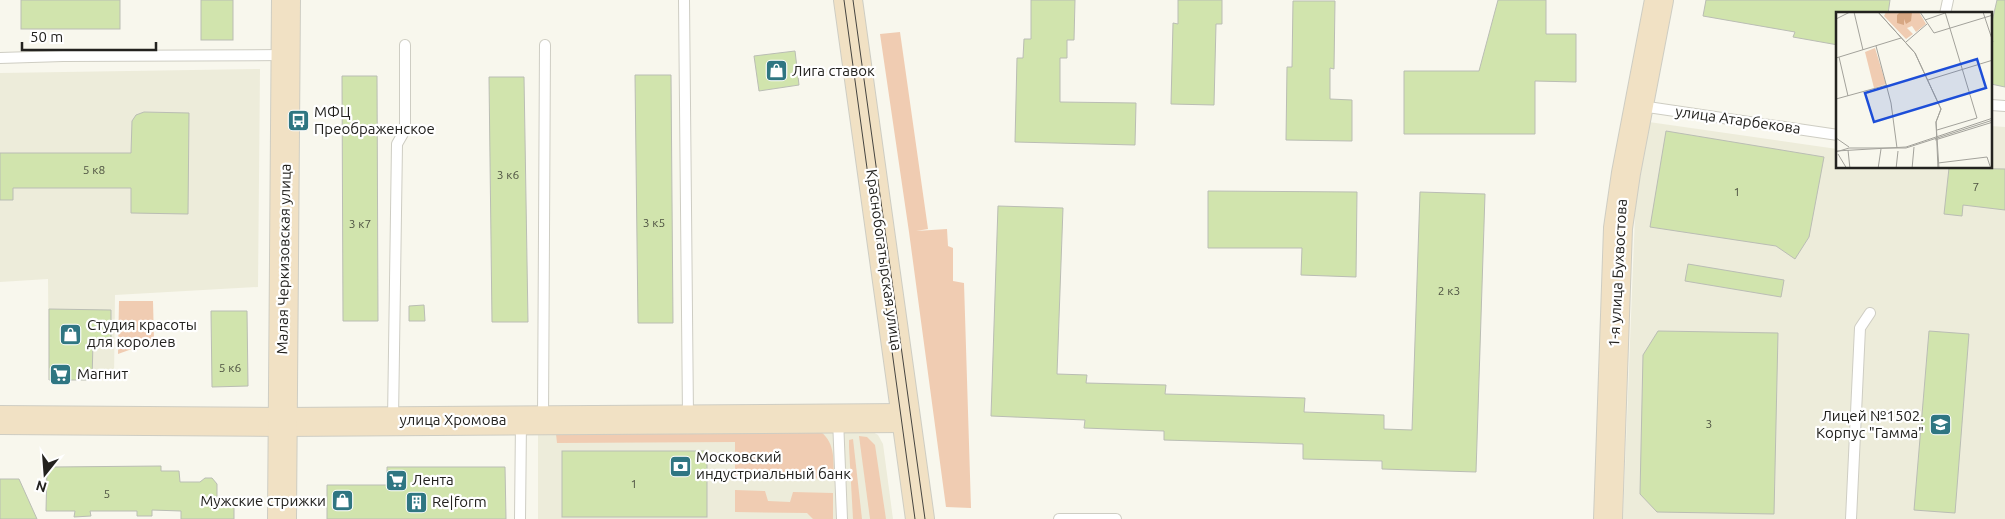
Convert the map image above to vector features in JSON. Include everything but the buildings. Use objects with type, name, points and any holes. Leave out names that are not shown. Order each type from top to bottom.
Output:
[{"type":"street","name":"Малая Черкизовская улица","points":[[282,519],[286,0]]},
{"type":"street","name":"Краснобогатырская улица","points":[[848,0],[920,519]]},
{"type":"street","name":"1-я улица Бухвостова","points":[[1608,519],[1618,228],[1626,173],[1659,0]]},
{"type":"street","name":"улица Хромова","points":[[0,420],[282,422],[905,418]]},
{"type":"lane","points":[[684,0],[688,418]]},
{"type":"lane","points":[[393,421],[397,144],[405,130],[405,45]]},
{"type":"lane","points":[[520,519],[532,420],[545,46]]},
{"type":"lane","points":[[0,58],[286,55]]},
{"type":"lane","name":"улица Атарбекова","points":[[1639,105],[1836,134]]},
{"type":"lane","points":[[1992,105],[2005,106]]},
{"type":"lane","points":[[1851,519],[1860,328],[1870,313]]},
{"type":"lane","points":[[838,418],[842,519]]},
{"type":"lane","points":[[1059,519],[1116,519]]},
{"type":"shaded area","points":[[900,32],[928,229],[916,231],[947,229],[948,246],[953,248],[953,281],[964,283],[971,508],[946,507],[880,34]]},
{"type":"shaded area","points":[[260,69],[258,287],[115,295],[114,380],[49,380],[48,279],[0,282],[0,73]]},
{"type":"shaded area","points":[[1649,122],[1836,149],[1836,169],[1992,169],[1992,126],[2005,127],[2005,519],[1623,519],[1636,190]]},
{"type":"shaded area","points":[[119,301],[153,301],[154,341],[118,354]]},
{"type":"shaded area","points":[[863,426],[878,435],[883,444],[893,519],[538,519],[538,429]]},
{"type":"shaded area","points":[[821,432],[831,447],[834,479],[735,476],[735,442],[557,443],[556,434]]},
{"type":"shaded area","points":[[859,436],[867,437],[875,445],[886,519],[870,519]]},
{"type":"shaded area","points":[[853,439],[862,519],[853,519],[849,440]]},
{"type":"shaded area","points":[[735,490],[765,491],[768,501],[790,502],[793,492],[833,493],[833,519],[813,519],[807,513],[735,512]]},
{"type":"tram line","points":[[844,0],[915,519]]},
{"type":"tram line","points":[[853,0],[925,519]]},
{"type":"place","name":"Лига ставок","points":[[776,71]]},
{"type":"place","name":"МФЦ Преображенское","points":[[298,121]]},
{"type":"place","name":"Студия красоты для королев","points":[[71,334]]},
{"type":"place","name":"Магнит","points":[[61,374]]},
{"type":"place","name":"Лицей №1502. Корпус \"Гамма\"","points":[[1940,425]]},
{"type":"place","name":"Московский индустриальный банк","points":[[680,466]]},
{"type":"place","name":"Лента","points":[[396,480]]},
{"type":"place","name":"Мужские стрижки","points":[[342,501]]},
{"type":"place","name":"Re|form","points":[[416,502]]}]
